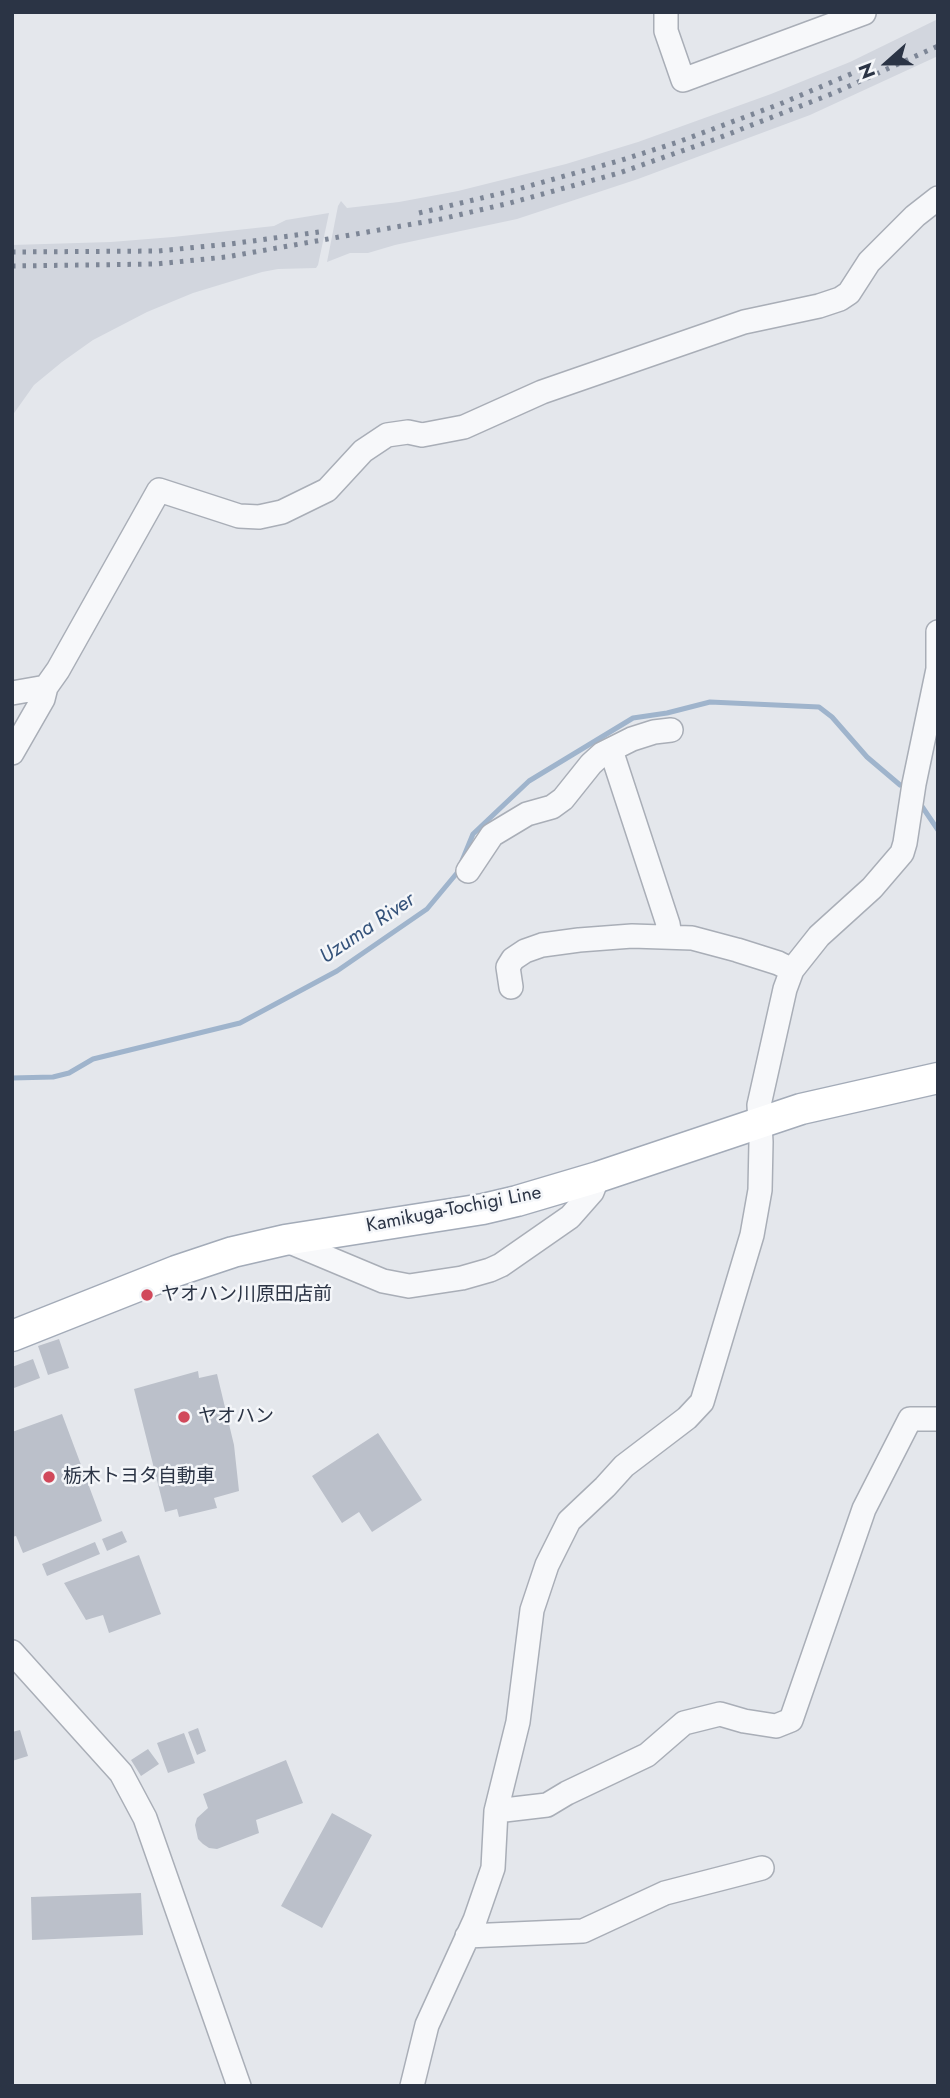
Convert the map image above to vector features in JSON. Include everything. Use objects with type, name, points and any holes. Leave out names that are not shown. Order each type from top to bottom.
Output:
[{"type":"main road","name":"Kamikuga-Tochigi Line","points":[[12,1336],[176,1271],[233,1252],[285,1240],[483,1209],[517,1201],[835,1100],[938,1078]]},
{"type":"street","points":[[666,12],[666,31],[683,80],[864,13]]},
{"type":"street","points":[[12,753],[41,704],[46,687],[159,490],[239,516],[259,517],[282,512],[327,490],[363,451],[387,435],[408,432],[422,435],[464,427],[542,391],[744,321],[819,306],[840,299],[849,293],[869,262],[915,216],[938,198]]},
{"type":"street","points":[[412,2086],[427,2025],[475,1920],[493,1868],[496,1811],[518,1722],[532,1610],[547,1565],[569,1521],[624,1466],[687,1418],[702,1402],[752,1235],[760,1190],[759,1105],[785,989],[792,970],[819,936],[872,888],[902,853],[937,669],[938,632]]},
{"type":"street","points":[[12,693],[46,687]]},
{"type":"street","points":[[468,871],[492,835],[527,814],[552,807],[563,799],[591,764],[611,750],[632,739],[671,730]]},
{"type":"street","points":[[611,750],[670,936]]},
{"type":"street","points":[[511,987],[508,967],[513,959],[525,951],[579,940],[623,936],[692,938],[737,950],[792,970]]},
{"type":"street","points":[[285,1240],[383,1281],[409,1286],[451,1280],[495,1268],[570,1217],[592,1192],[598,1177]]},
{"type":"street","points":[[496,1811],[547,1805],[647,1755],[684,1723],[720,1714],[776,1726],[791,1720],[864,1509],[909,1419],[938,1419]]},
{"type":"street","points":[[12,1652],[121,1773],[145,1818],[239,2086]]},
{"type":"street","points":[[467,1936],[583,1931],[665,1894],[762,1868]]},
{"type":"shaded area","points":[[938,19],[938,56],[810,115],[638,179],[517,219],[368,253],[350,253],[327,262],[341,201],[347,208],[399,202],[458,191],[566,164],[638,142],[771,94],[850,62]]},
{"type":"shaded area","points":[[329,213],[316,268],[262,272],[193,293],[147,312],[93,340],[62,362],[34,385],[12,416],[12,245],[173,237],[274,226],[286,220]]},
{"type":"building","points":[[59,1339],[69,1368],[48,1375],[38,1346]]},
{"type":"building","points":[[33,1359],[40,1378],[14,1388],[12,1367]]},
{"type":"building","name":"ヤオハン","points":[[198,1371],[199,1378],[217,1374],[234,1445],[239,1491],[214,1498],[217,1508],[179,1517],[177,1509],[165,1512],[134,1389]]},
{"type":"building","name":"栃木トヨタ自動車","points":[[62,1414],[102,1521],[23,1553],[16,1536],[12,1537],[12,1432]]},
{"type":"building","points":[[378,1433],[422,1500],[372,1532],[359,1512],[342,1523],[312,1476]]},
{"type":"building","points":[[122,1531],[127,1542],[107,1551],[102,1539]]},
{"type":"building","points":[[95,1542],[100,1554],[47,1576],[42,1564]]},
{"type":"building","points":[[139,1555],[161,1614],[109,1633],[103,1615],[86,1620],[64,1583]]},
{"type":"building","points":[[198,1728],[206,1751],[197,1755],[188,1732]]},
{"type":"building","points":[[20,1730],[28,1756],[12,1761],[12,1732]]},
{"type":"building","points":[[184,1733],[195,1763],[168,1773],[157,1743]]},
{"type":"building","points":[[148,1749],[159,1764],[141,1776],[131,1760]]},
{"type":"building","points":[[286,1760],[303,1803],[256,1820],[259,1833],[217,1849],[209,1848],[198,1839],[195,1825],[197,1818],[208,1808],[203,1794]]},
{"type":"building","points":[[332,1813],[372,1835],[322,1928],[281,1906]]},
{"type":"building","points":[[141,1893],[143,1935],[32,1940],[31,1897]]},
{"type":"waterway","name":"Uzuma River","points":[[12,1078],[53,1077],[69,1073],[93,1059],[240,1023],[337,971],[427,909],[457,873],[473,834],[529,781],[633,718],[710,702],[819,707],[832,717],[867,757],[900,785]]},
{"type":"waterway","name":"Uzuma River","points":[[921,805],[938,830]]},
{"type":"railway","points":[[12,266],[156,264],[226,257],[441,219],[510,203],[619,173],[716,139],[834,93],[938,46]]},
{"type":"railway","points":[[419,213],[511,191],[678,142],[858,71]]},
{"type":"railway","points":[[12,252],[158,251],[319,232]]},
{"type":"place","name":"ヤオハン川原田店前","points":[[147,1295]]},
{"type":"place","name":"ヤオハン","points":[[184,1417]]},
{"type":"place","name":"栃木トヨタ自動車","points":[[49,1477]]}]
